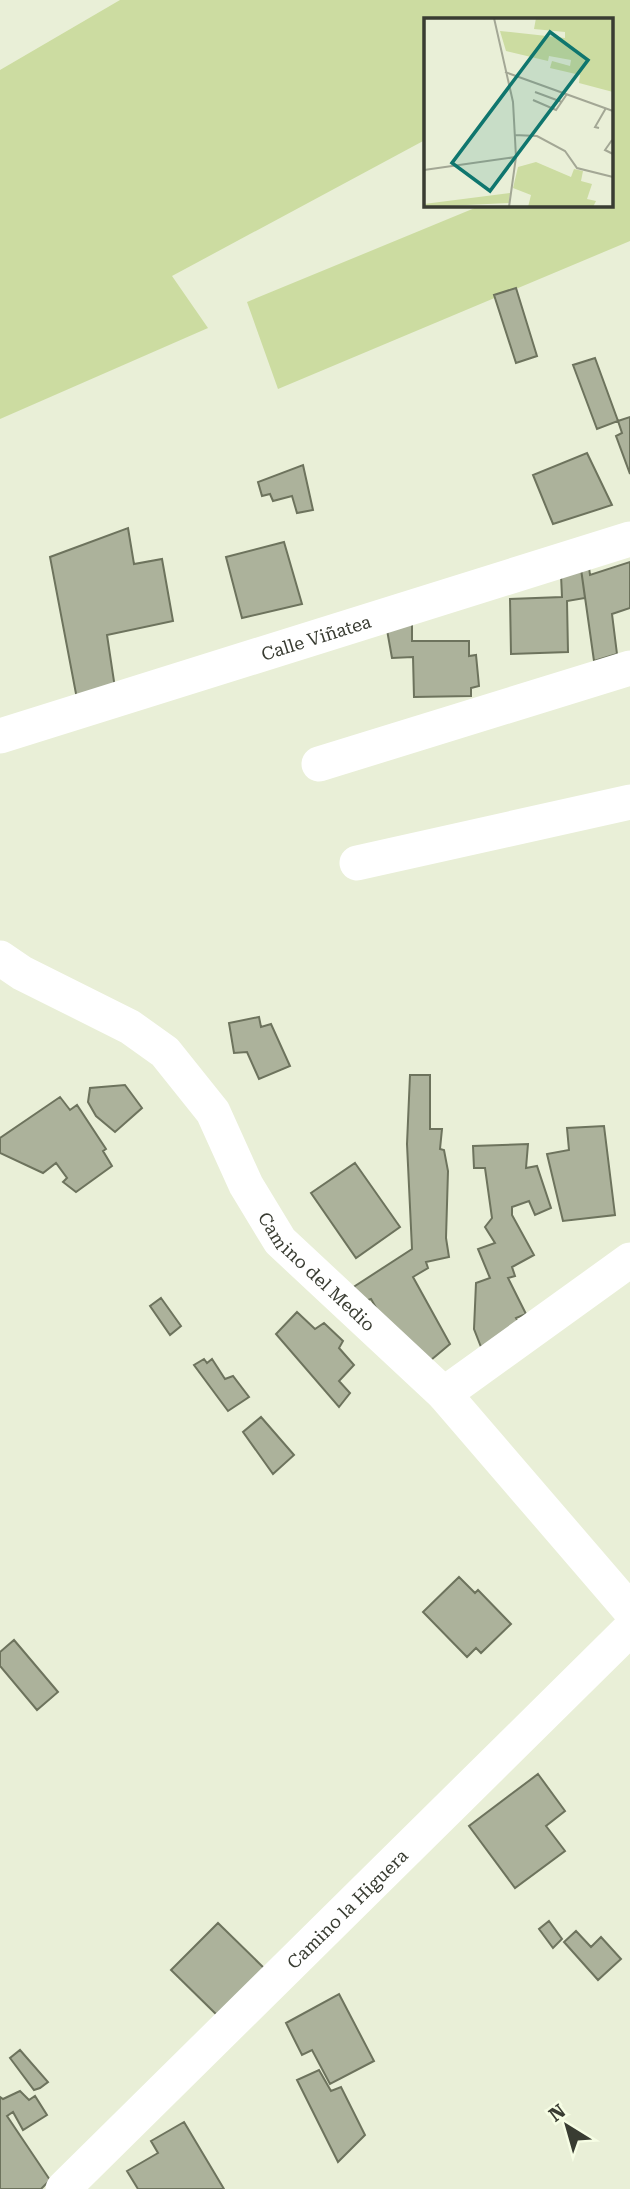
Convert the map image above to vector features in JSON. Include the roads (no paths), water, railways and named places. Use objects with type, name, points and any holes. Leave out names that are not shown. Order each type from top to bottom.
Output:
[{"type":"street","name":"Calle Viñatea","points":[[0,736],[630,539]]},
{"type":"street","points":[[319,764],[630,668]]},
{"type":"street","points":[[357,863],[630,803]]},
{"type":"street","name":"Camino del Medio","points":[[0,958],[22,973],[130,1027],[165,1052],[214,1112],[246,1185],[280,1241],[443,1394],[630,1610]]},
{"type":"street","points":[[443,1394],[630,1260]]},
{"type":"street","name":"Camino la Higuera","points":[[63,2189],[630,1629]]}]
